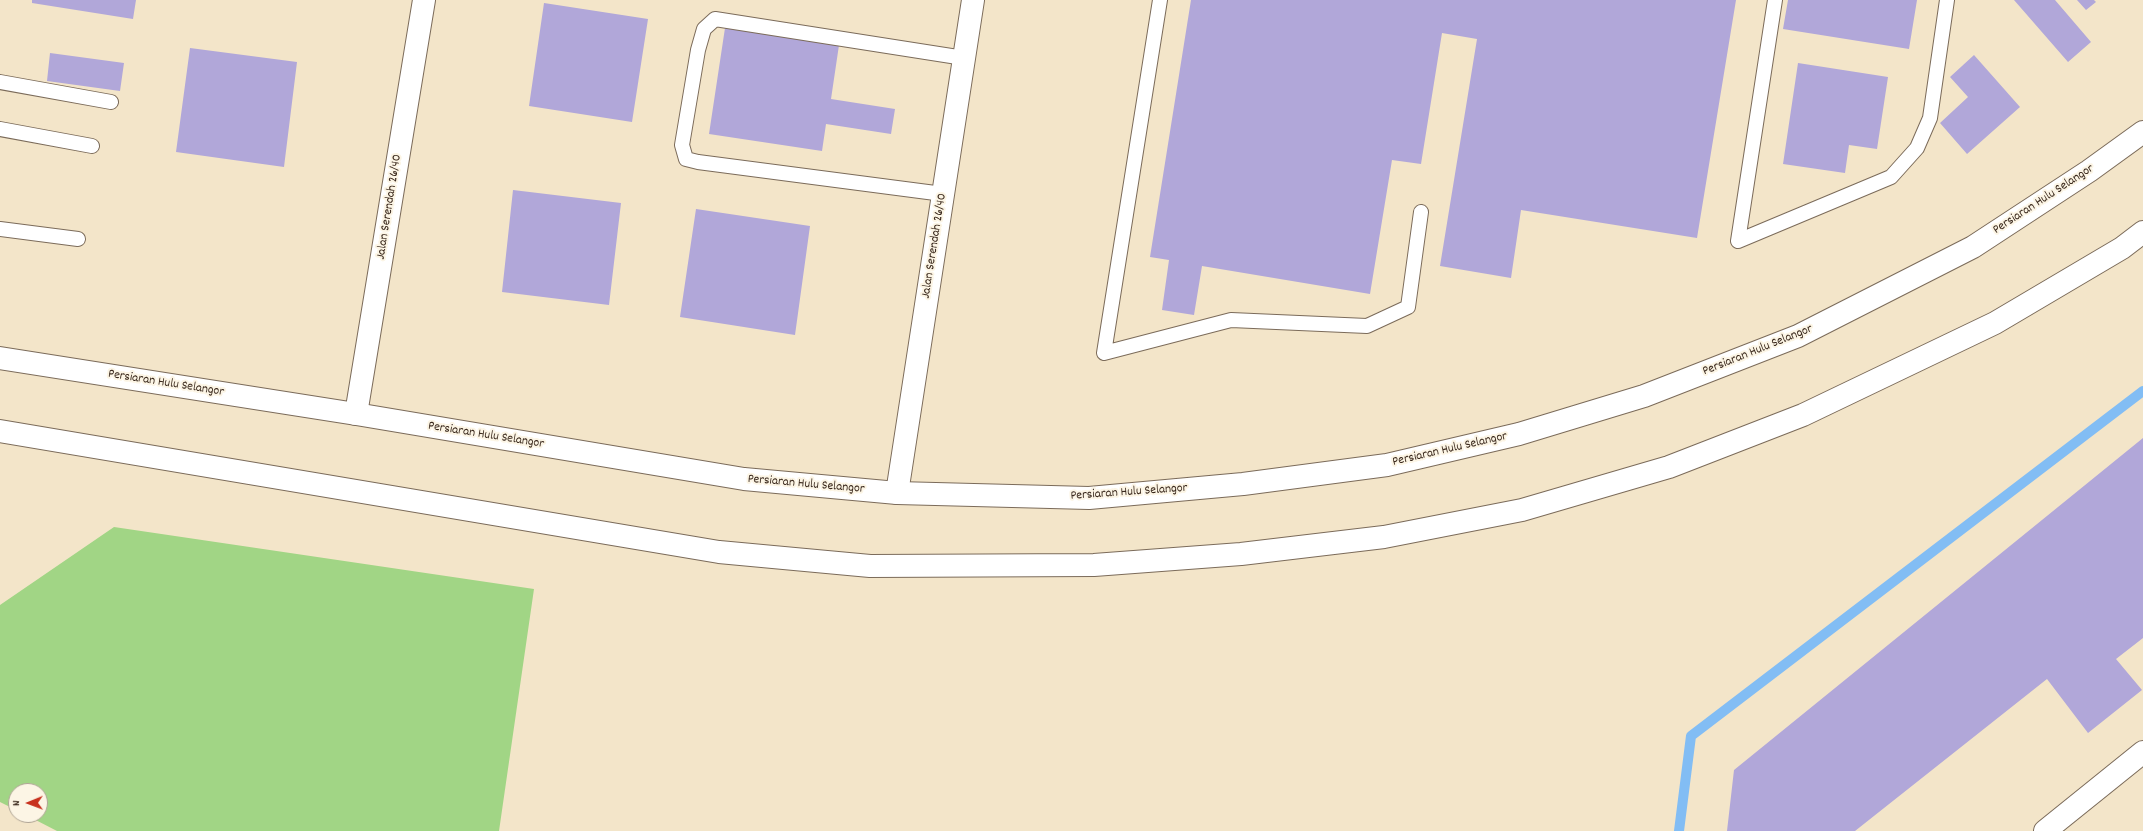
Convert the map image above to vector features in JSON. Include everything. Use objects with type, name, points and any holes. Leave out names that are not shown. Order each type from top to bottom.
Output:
[{"type":"main road","name":"Jalan Serendah 26/40","points":[[356,414],[424,0]]},
{"type":"main road","name":"Jalan Serendah 26/40","points":[[896,492],[973,0]]},
{"type":"main road","name":"Persiaran Hulu Selangor","points":[[0,358],[356,414],[744,479],[896,492],[1089,498],[1243,484],[1387,465],[1519,434],[1644,396],[1798,336],[1973,247],[2089,171],[2143,132]]},
{"type":"main road","points":[[0,431],[719,552],[870,566],[1094,565],[1241,554],[1384,536],[1522,510],[1669,467],[1803,415],[1995,323],[2122,248],[2143,232]]},
{"type":"main road","points":[[2045,831],[2143,752]]},
{"type":"lane","points":[[1160,0],[1104,353],[1231,320],[1367,326],[1408,308],[1421,212]]},
{"type":"lane","points":[[1774,0],[1738,241],[1891,176],[1917,148],[1930,118],[1947,0]]},
{"type":"lane","points":[[943,194],[698,162],[686,159],[682,145],[698,50],[704,29],[715,19],[964,58]]},
{"type":"lane","points":[[0,82],[111,102]]},
{"type":"lane","points":[[0,129],[92,146]]},
{"type":"lane","points":[[0,229],[78,239]]},
{"type":"green space","points":[[114,527],[534,589],[499,831],[57,831],[42,823],[48,823],[48,783],[8,783],[8,806],[0,802],[0,605]]},
{"type":"building","points":[[32,0],[136,0],[133,19],[32,3]]},
{"type":"building","points":[[1191,0],[1736,0],[1697,238],[1521,210],[1511,278],[1440,266],[1477,39],[1442,33],[1421,164],[1392,160],[1370,294],[1202,266],[1194,315],[1162,310],[1169,260],[1150,257]]},
{"type":"building","points":[[1788,0],[1917,0],[1909,49],[1783,29]]},
{"type":"building","points":[[2014,0],[2055,0],[2091,42],[2068,62]]},
{"type":"building","points":[[2077,0],[2094,0],[2096,2],[2086,10]]},
{"type":"building","points":[[544,3],[648,19],[632,122],[529,106]]},
{"type":"building","points":[[725,28],[839,45],[831,99],[895,109],[891,134],[826,124],[822,151],[709,134]]},
{"type":"building","points":[[190,48],[297,62],[284,167],[176,152]]},
{"type":"building","points":[[50,53],[124,63],[120,91],[47,81]]},
{"type":"building","points":[[1974,55],[2020,107],[1967,154],[1940,123],[1968,97],[1950,77]]},
{"type":"building","points":[[1798,63],[1888,77],[1877,149],[1849,145],[1845,173],[1783,164]]},
{"type":"building","points":[[513,190],[621,203],[609,305],[502,292]]},
{"type":"building","points":[[696,209],[810,226],[795,335],[680,317]]},
{"type":"building","points":[[2143,438],[2143,638],[2116,659],[2142,690],[2088,733],[2047,679],[1855,831],[1727,831],[1734,770]]},
{"type":"waterway","points":[[1679,831],[1691,736],[2143,391]]}]
